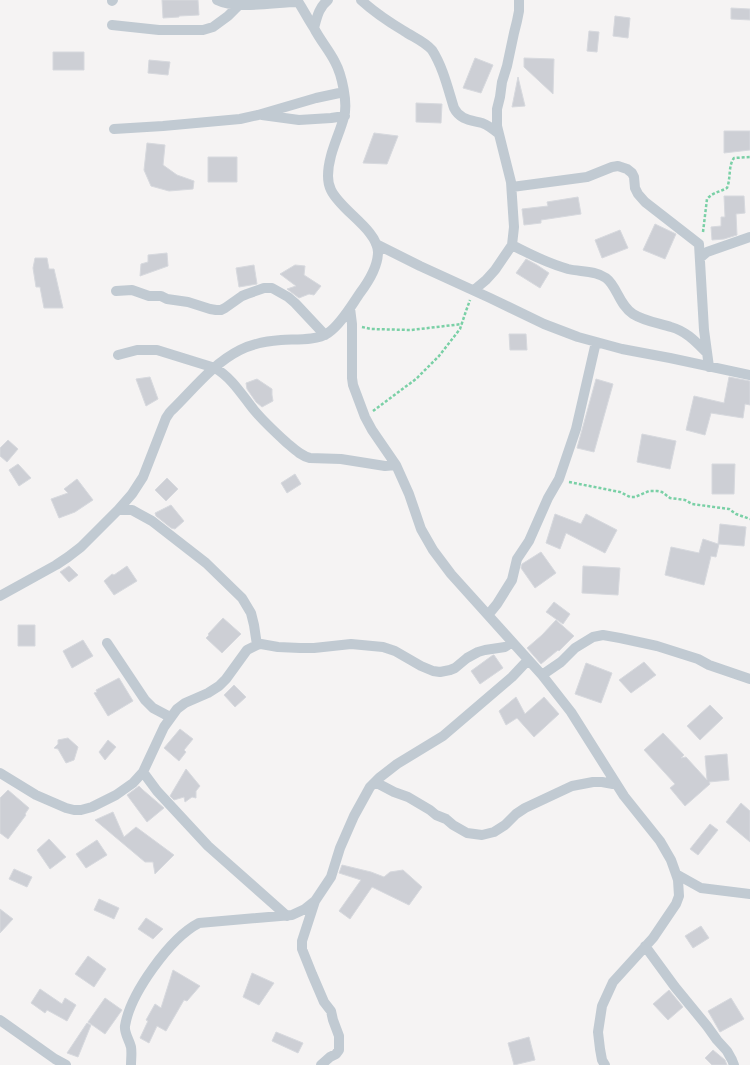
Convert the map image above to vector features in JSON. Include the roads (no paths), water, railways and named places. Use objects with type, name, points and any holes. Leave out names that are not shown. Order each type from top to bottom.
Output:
[{"type":"street","points":[[0,596],[68,557],[81,547],[118,510],[132,494],[143,477],[166,418],[170,412],[215,368],[240,350],[258,344],[326,335],[338,324],[350,308],[375,268],[378,258],[376,244],[368,232],[341,204],[331,190],[329,184],[328,174],[330,159],[345,116],[344,92],[340,73],[335,61],[297,1],[260,5],[229,4],[217,0]]},
{"type":"street","points":[[314,28],[320,9],[328,0]]},
{"type":"street","points":[[361,0],[378,14],[426,44],[432,51],[443,74],[454,108],[460,116],[464,119],[487,125],[499,134]]},
{"type":"street","points":[[474,290],[495,270],[512,245],[514,226],[512,188],[497,126],[497,109],[517,21],[519,0]]},
{"type":"street","points":[[112,25],[159,30],[203,30],[213,27],[228,16],[240,4]]},
{"type":"street","points":[[114,129],[240,119],[344,92]]},
{"type":"street","points":[[258,115],[292,120],[345,116]]},
{"type":"street","points":[[512,188],[587,178],[612,167],[618,166],[627,169],[632,173],[635,188],[645,202],[699,244],[704,330],[709,367]]},
{"type":"street","points":[[700,258],[707,252],[750,237]]},
{"type":"street","points":[[376,244],[544,324],[578,337],[622,350],[670,358],[750,375]]},
{"type":"street","points":[[512,245],[541,260],[569,269],[592,272],[606,277],[622,303],[633,314],[650,322],[672,327],[686,334],[707,354]]},
{"type":"street","points":[[116,291],[132,290],[148,296],[161,296],[167,299],[188,302],[210,309],[221,310],[242,296],[264,288],[272,288],[288,297],[295,303],[326,335]]},
{"type":"street","points":[[350,308],[352,324],[352,378],[365,416],[372,430],[396,465],[422,529],[433,550],[451,574],[542,675],[576,718],[632,807],[660,841],[676,874],[679,896],[676,904],[653,938],[613,982],[602,1006],[598,1032],[602,1060],[605,1065]]},
{"type":"street","points":[[488,615],[497,604],[512,580],[517,559],[536,529],[548,498],[559,479],[576,429],[596,342]]},
{"type":"street","points":[[118,355],[137,350],[157,350],[215,368],[223,373],[232,382],[266,423],[297,451],[306,457],[348,459],[385,466],[396,465]]},
{"type":"street","points":[[118,510],[132,510],[152,522],[206,563],[242,598],[251,613],[257,645]]},
{"type":"street","points":[[542,675],[561,662],[575,648],[593,637],[603,635],[657,646],[698,659],[709,665],[750,679]]},
{"type":"street","points":[[0,773],[36,795],[66,808],[81,810],[92,807],[116,795],[134,783],[143,772],[157,740],[170,717],[177,709],[185,703],[208,693],[219,686],[226,679],[247,650],[257,645],[324,648],[351,644],[383,647],[395,651],[421,666],[440,672],[455,668],[467,658],[478,652],[505,647],[512,642]]},
{"type":"street","points":[[107,643],[144,700],[152,708],[170,717]]},
{"type":"street","points":[[321,1065],[339,1050],[340,1036],[331,1011],[324,1002],[302,949],[302,941],[315,902],[331,877],[340,848],[354,816],[370,787],[386,772],[456,726],[512,677],[528,660]]},
{"type":"street","points":[[143,772],[156,791],[208,846],[287,916]]},
{"type":"street","points":[[375,782],[394,792],[408,797],[467,833],[482,835],[494,832],[525,808],[572,786],[593,782],[613,784],[615,782]]},
{"type":"street","points":[[676,874],[701,888],[750,894]]},
{"type":"street","points":[[132,1065],[130,1045],[125,1033],[131,1007],[141,985],[159,959],[186,931],[199,923],[287,916],[305,910],[315,902]]},
{"type":"street","points":[[646,946],[675,987],[727,1051],[734,1065]]},
{"type":"street","points":[[0,1020],[55,1059],[66,1065]]}]
